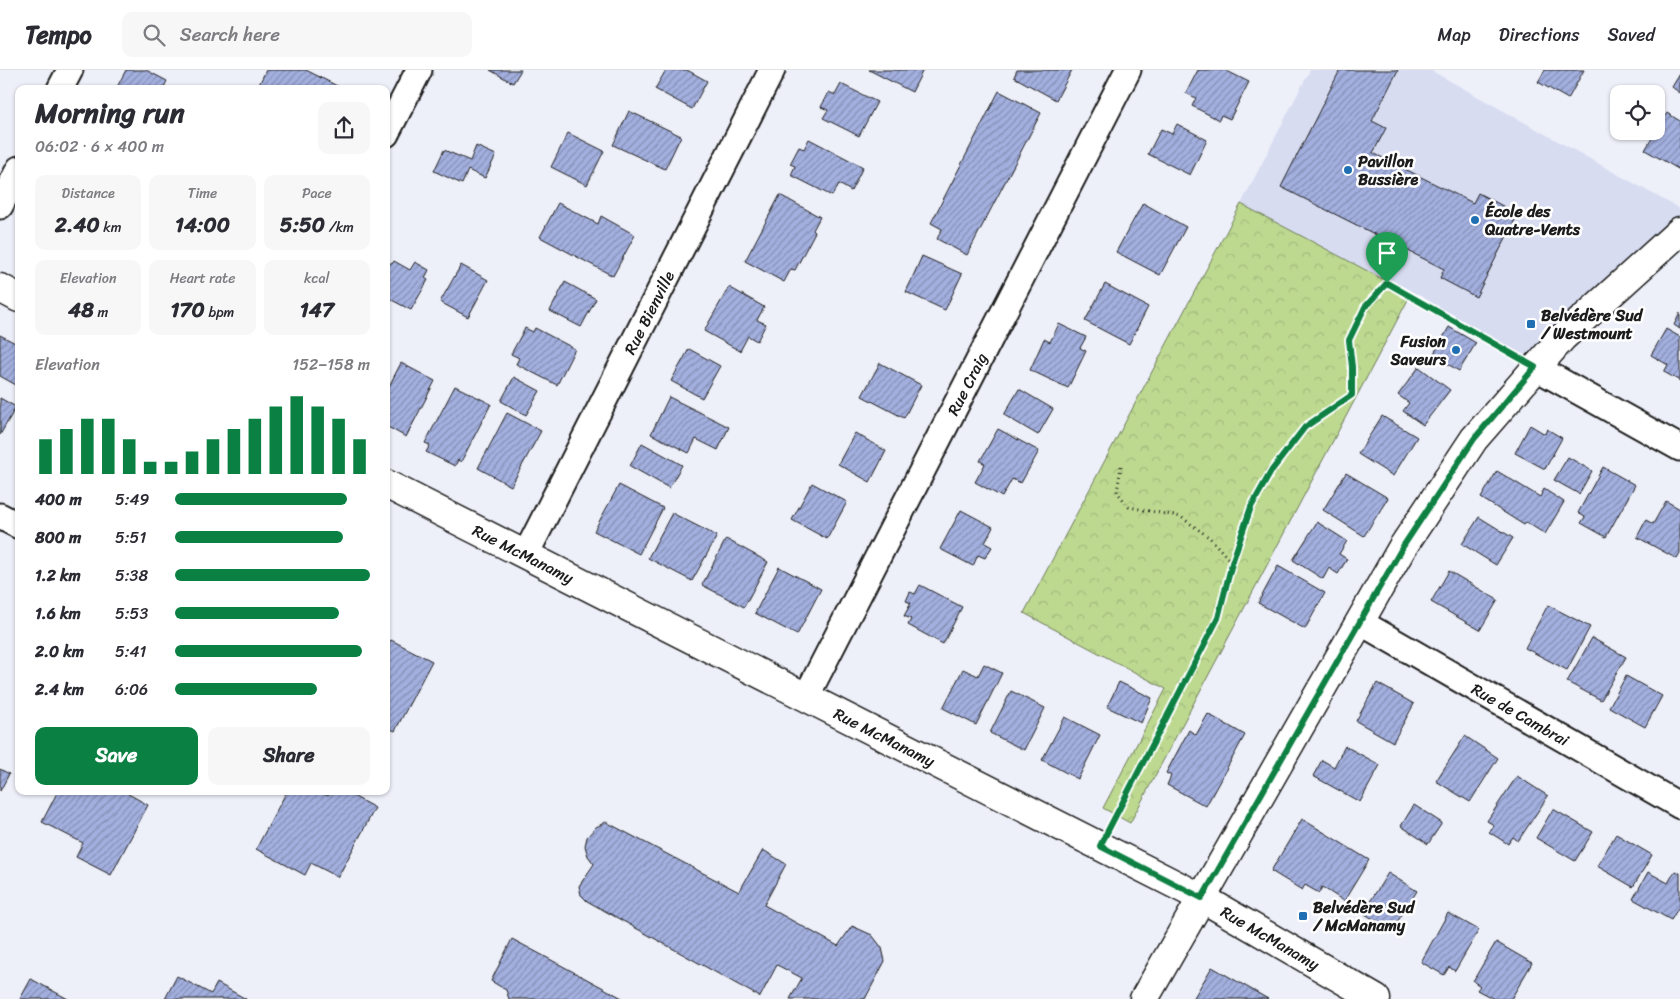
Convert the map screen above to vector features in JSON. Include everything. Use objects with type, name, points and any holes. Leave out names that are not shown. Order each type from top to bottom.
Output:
[{"type":"street","points":[[62,85],[70,70]]},
{"type":"street","points":[[390,126],[419,70]]},
{"type":"street","name":"Rue Bienville","points":[[526,554],[772,70]]},
{"type":"street","name":"Rue Craig","points":[[806,697],[1128,70]]},
{"type":"street","points":[[0,206],[15,178]]},
{"type":"street","points":[[1144,999],[1402,548],[1474,439],[1562,338],[1680,231]]},
{"type":"street","points":[[0,288],[15,296]]},
{"type":"street","points":[[1535,367],[1680,448]]},
{"type":"street","name":"Rue McManamy","points":[[390,486],[1202,898],[1376,999]]},
{"type":"street","points":[[0,516],[15,524]]},
{"type":"street","name":"Rue de Cambrai","points":[[1360,622],[1680,806]]},
{"type":"path","points":[[1100,846],[1218,618],[1232,563],[1251,507],[1272,470],[1305,427],[1352,395],[1352,367],[1349,340],[1365,307],[1387,283],[1535,367]]},
{"type":"path","points":[[1121,466],[1117,492],[1129,508],[1181,517],[1210,538],[1232,563]]},
{"type":"shaded area","name":"École des Quatre-Vents","points":[[1310,70],[1430,70],[1680,209],[1680,231],[1535,367],[1411,294],[1241,204]]},
{"type":"green space","points":[[1241,204],[1411,294],[1130,823],[1103,808],[1166,689],[1024,613]]},
{"type":"building","points":[[126,70],[146,70],[167,81],[165,85],[118,85]]},
{"type":"building","points":[[266,70],[306,70],[335,85],[259,85]]},
{"type":"building","points":[[490,70],[521,70],[513,83]]},
{"type":"building","points":[[666,70],[687,70],[707,81],[692,109],[655,89]]},
{"type":"building","points":[[869,70],[923,70],[912,92]]},
{"type":"building","points":[[1017,70],[1072,70],[1056,100],[1014,77]]},
{"type":"building","points":[[1198,70],[1225,70],[1249,82],[1230,119],[1221,115],[1219,120],[1192,106],[1196,98],[1186,93]]},
{"type":"building","name":"Pavillon Bussière","points":[[1340,70],[1398,70],[1372,121],[1386,128],[1373,153],[1473,203],[1478,193],[1518,214],[1476,297],[1440,278],[1444,269],[1281,187]]},
{"type":"building","points":[[1545,70],[1584,70],[1568,99],[1538,82]]},
{"type":"building","points":[[1680,74],[1680,93],[1672,87]]},
{"type":"building","points":[[841,84],[877,102],[859,136],[823,118],[828,110],[821,107],[829,92],[835,95]]},
{"type":"building","points":[[999,91],[1041,113],[967,255],[937,239],[942,229],[931,223]]},
{"type":"building","points":[[629,111],[681,136],[665,169],[613,145]]},
{"type":"building","points":[[1667,113],[1680,121],[1680,170],[1645,150],[1651,140],[1665,140],[1665,116]]},
{"type":"building","points":[[1177,124],[1207,140],[1190,175],[1148,154],[1161,129],[1172,134]]},
{"type":"building","points":[[568,133],[604,151],[587,185],[551,167]]},
{"type":"building","points":[[809,139],[863,167],[851,191],[839,184],[832,196],[791,175],[795,166],[790,164],[799,147],[804,149]]},
{"type":"building","points":[[476,146],[496,155],[485,178],[468,170],[462,184],[434,171],[444,150],[470,161]]},
{"type":"building","points":[[780,195],[820,217],[813,230],[815,232],[795,270],[791,269],[784,282],[745,261]]},
{"type":"building","points":[[558,203],[598,224],[601,216],[635,235],[613,276],[540,237]]},
{"type":"building","points":[[1143,203],[1186,227],[1160,275],[1116,252]]},
{"type":"building","points":[[922,256],[962,274],[945,310],[906,292]]},
{"type":"building","points":[[394,261],[410,270],[415,262],[429,270],[425,278],[428,280],[411,310],[390,299],[390,263],[392,264]]},
{"type":"building","points":[[461,265],[488,280],[468,317],[440,302]]},
{"type":"building","points":[[565,282],[596,299],[581,327],[550,311]]},
{"type":"building","points":[[1105,284],[1148,307],[1129,344],[1085,321]]},
{"type":"building","points":[[729,287],[764,307],[757,320],[766,324],[757,341],[748,336],[740,351],[704,331]]},
{"type":"building","points":[[1680,313],[1680,329],[1674,325]]},
{"type":"building","points":[[1059,324],[1086,337],[1080,348],[1086,351],[1068,388],[1030,370],[1044,339],[1050,342]]},
{"type":"building","points":[[1449,327],[1476,343],[1459,371],[1433,355]]},
{"type":"building","points":[[525,328],[533,332],[535,328],[575,349],[557,385],[516,364],[519,358],[511,354]]},
{"type":"building","points":[[1666,329],[1680,337],[1680,381],[1664,372],[1668,365],[1651,355]]},
{"type":"building","points":[[0,335],[15,343],[15,384],[0,376]]},
{"type":"building","points":[[689,349],[720,366],[702,398],[671,381]]},
{"type":"building","points":[[401,363],[435,381],[406,437],[390,428],[390,384]]},
{"type":"building","points":[[880,363],[921,385],[904,418],[862,396]]},
{"type":"building","points":[[1419,367],[1450,390],[1423,425],[1403,411],[1409,403],[1398,395]]},
{"type":"building","points":[[514,377],[540,391],[526,415],[501,401]]},
{"type":"building","points":[[455,386],[491,404],[461,462],[458,460],[455,466],[426,452],[430,445],[425,443]]},
{"type":"building","points":[[1019,389],[1053,409],[1038,435],[1004,415]]},
{"type":"building","points":[[669,397],[729,427],[718,450],[696,439],[689,453],[651,434]]},
{"type":"building","points":[[0,398],[15,406],[15,409],[0,435]]},
{"type":"building","points":[[507,413],[541,431],[511,486],[478,468]]},
{"type":"building","points":[[1382,416],[1417,437],[1393,476],[1358,454]]},
{"type":"building","points":[[1530,425],[1545,434],[1547,429],[1562,438],[1545,469],[1515,453]]},
{"type":"building","points":[[998,429],[1039,451],[1021,483],[1012,479],[1002,497],[975,482],[985,464],[980,461]]},
{"type":"building","points":[[855,433],[886,451],[870,482],[838,464]]},
{"type":"building","points":[[642,443],[682,465],[669,488],[630,466]]},
{"type":"building","points":[[1568,457],[1592,471],[1579,494],[1554,480]]},
{"type":"building","points":[[1603,467],[1635,485],[1606,537],[1581,523],[1585,517],[1578,513]]},
{"type":"building","points":[[1497,471],[1540,497],[1544,489],[1564,502],[1545,534],[1526,522],[1524,525],[1481,498]]},
{"type":"building","points":[[1346,473],[1388,498],[1364,536],[1323,510]]},
{"type":"building","points":[[812,483],[847,502],[827,539],[792,520]]},
{"type":"building","points":[[619,485],[663,508],[639,554],[594,531]]},
{"type":"building","points":[[1666,501],[1680,509],[1680,554],[1677,559],[1637,537],[1646,520],[1653,524]]},
{"type":"building","points":[[961,510],[993,527],[985,543],[992,547],[985,558],[978,555],[973,566],[940,549]]},
{"type":"building","points":[[672,513],[717,536],[692,581],[648,558]]},
{"type":"building","points":[[1479,517],[1513,538],[1496,565],[1462,544]]},
{"type":"building","points":[[1317,522],[1347,541],[1339,554],[1347,559],[1338,574],[1329,568],[1323,579],[1293,560]]},
{"type":"building","points":[[726,539],[768,562],[744,607],[702,585]]},
{"type":"building","points":[[1278,566],[1325,593],[1305,629],[1258,603]]},
{"type":"building","points":[[779,567],[821,589],[797,635],[755,613]]},
{"type":"building","points":[[1449,571],[1498,600],[1480,630],[1431,602]]},
{"type":"building","points":[[920,585],[962,607],[943,644],[908,625],[911,619],[904,616],[911,603],[906,601],[910,592],[915,594]]},
{"type":"building","points":[[1548,605],[1590,627],[1567,670],[1525,648]]},
{"type":"building","points":[[1592,638],[1626,657],[1601,700],[1567,682]]},
{"type":"building","points":[[391,640],[432,661],[395,731],[390,729]]},
{"type":"building","points":[[984,664],[1002,673],[976,725],[943,708],[963,669],[978,676]]},
{"type":"building","points":[[1626,676],[1662,696],[1645,727],[1609,707]]},
{"type":"building","points":[[1119,682],[1152,698],[1141,723],[1107,707]]},
{"type":"building","points":[[1377,683],[1414,704],[1393,742],[1356,721]]},
{"type":"building","points":[[1011,691],[1045,708],[1024,750],[990,733]]},
{"type":"building","points":[[1208,714],[1245,735],[1206,806],[1167,785],[1171,776],[1166,773],[1189,730],[1196,735]]},
{"type":"building","points":[[1065,717],[1100,735],[1078,779],[1042,760]]},
{"type":"building","points":[[1465,736],[1498,758],[1470,802],[1436,781]]},
{"type":"building","points":[[1345,746],[1380,765],[1360,802],[1313,776],[1322,760],[1334,767]]},
{"type":"building","points":[[0,769],[9,774],[0,791]]},
{"type":"building","points":[[1517,776],[1548,796],[1518,841],[1513,837],[1508,844],[1489,832],[1494,825],[1487,821]]},
{"type":"building","points":[[56,795],[130,795],[148,805],[111,875],[76,857],[83,843],[42,822]]},
{"type":"building","points":[[285,795],[351,795],[375,808],[338,877],[311,863],[305,875],[256,849]]},
{"type":"building","points":[[1414,805],[1442,823],[1428,844],[1401,826]]},
{"type":"building","points":[[1553,809],[1593,832],[1575,861],[1536,838]]},
{"type":"building","points":[[1302,819],[1369,860],[1344,901],[1322,887],[1319,893],[1305,885],[1302,890],[1271,871]]},
{"type":"building","points":[[606,822],[739,892],[763,850],[786,864],[764,905],[838,946],[852,926],[872,935],[882,948],[885,961],[865,999],[790,999],[802,978],[777,965],[760,997],[587,901],[581,895],[579,886],[594,864],[588,856],[585,846],[587,837],[596,827]]},
{"type":"building","points":[[1616,834],[1652,855],[1633,887],[1597,866]]},
{"type":"building","points":[[1675,871],[1680,873],[1680,905],[1671,920],[1633,899],[1648,872],[1668,883]]},
{"type":"building","points":[[1388,873],[1417,891],[1392,930],[1363,913]]},
{"type":"building","points":[[1448,913],[1479,930],[1455,971],[1449,967],[1444,975],[1421,962]]},
{"type":"building","points":[[512,939],[624,999],[509,999],[506,990],[491,981]]},
{"type":"building","points":[[1496,942],[1532,963],[1511,999],[1494,999],[1477,990],[1480,986],[1473,981]]},
{"type":"building","points":[[1212,967],[1268,999],[1193,999]]},
{"type":"building","points":[[177,976],[211,994],[217,983],[246,999],[165,999]]},
{"type":"building","points":[[31,979],[68,999],[20,999]]},
{"type":"place","name":"Pavillon Bussière","points":[[1348,170]]},
{"type":"place","name":"École des Quatre-Vents","points":[[1475,220]]},
{"type":"place","name":"Belvédère Sud / Westmount","points":[[1531,324]]},
{"type":"place","name":"Fusion Saveurs","points":[[1456,350]]},
{"type":"place","name":"Belvédère Sud / McManamy","points":[[1303,916]]},
{"type":"route","points":[[1387,283],[1535,367],[1474,439],[1402,548],[1202,898],[1100,846],[1218,618],[1232,563],[1251,507],[1272,470],[1305,427],[1352,395],[1352,367],[1349,340],[1365,307],[1387,283]]}]
